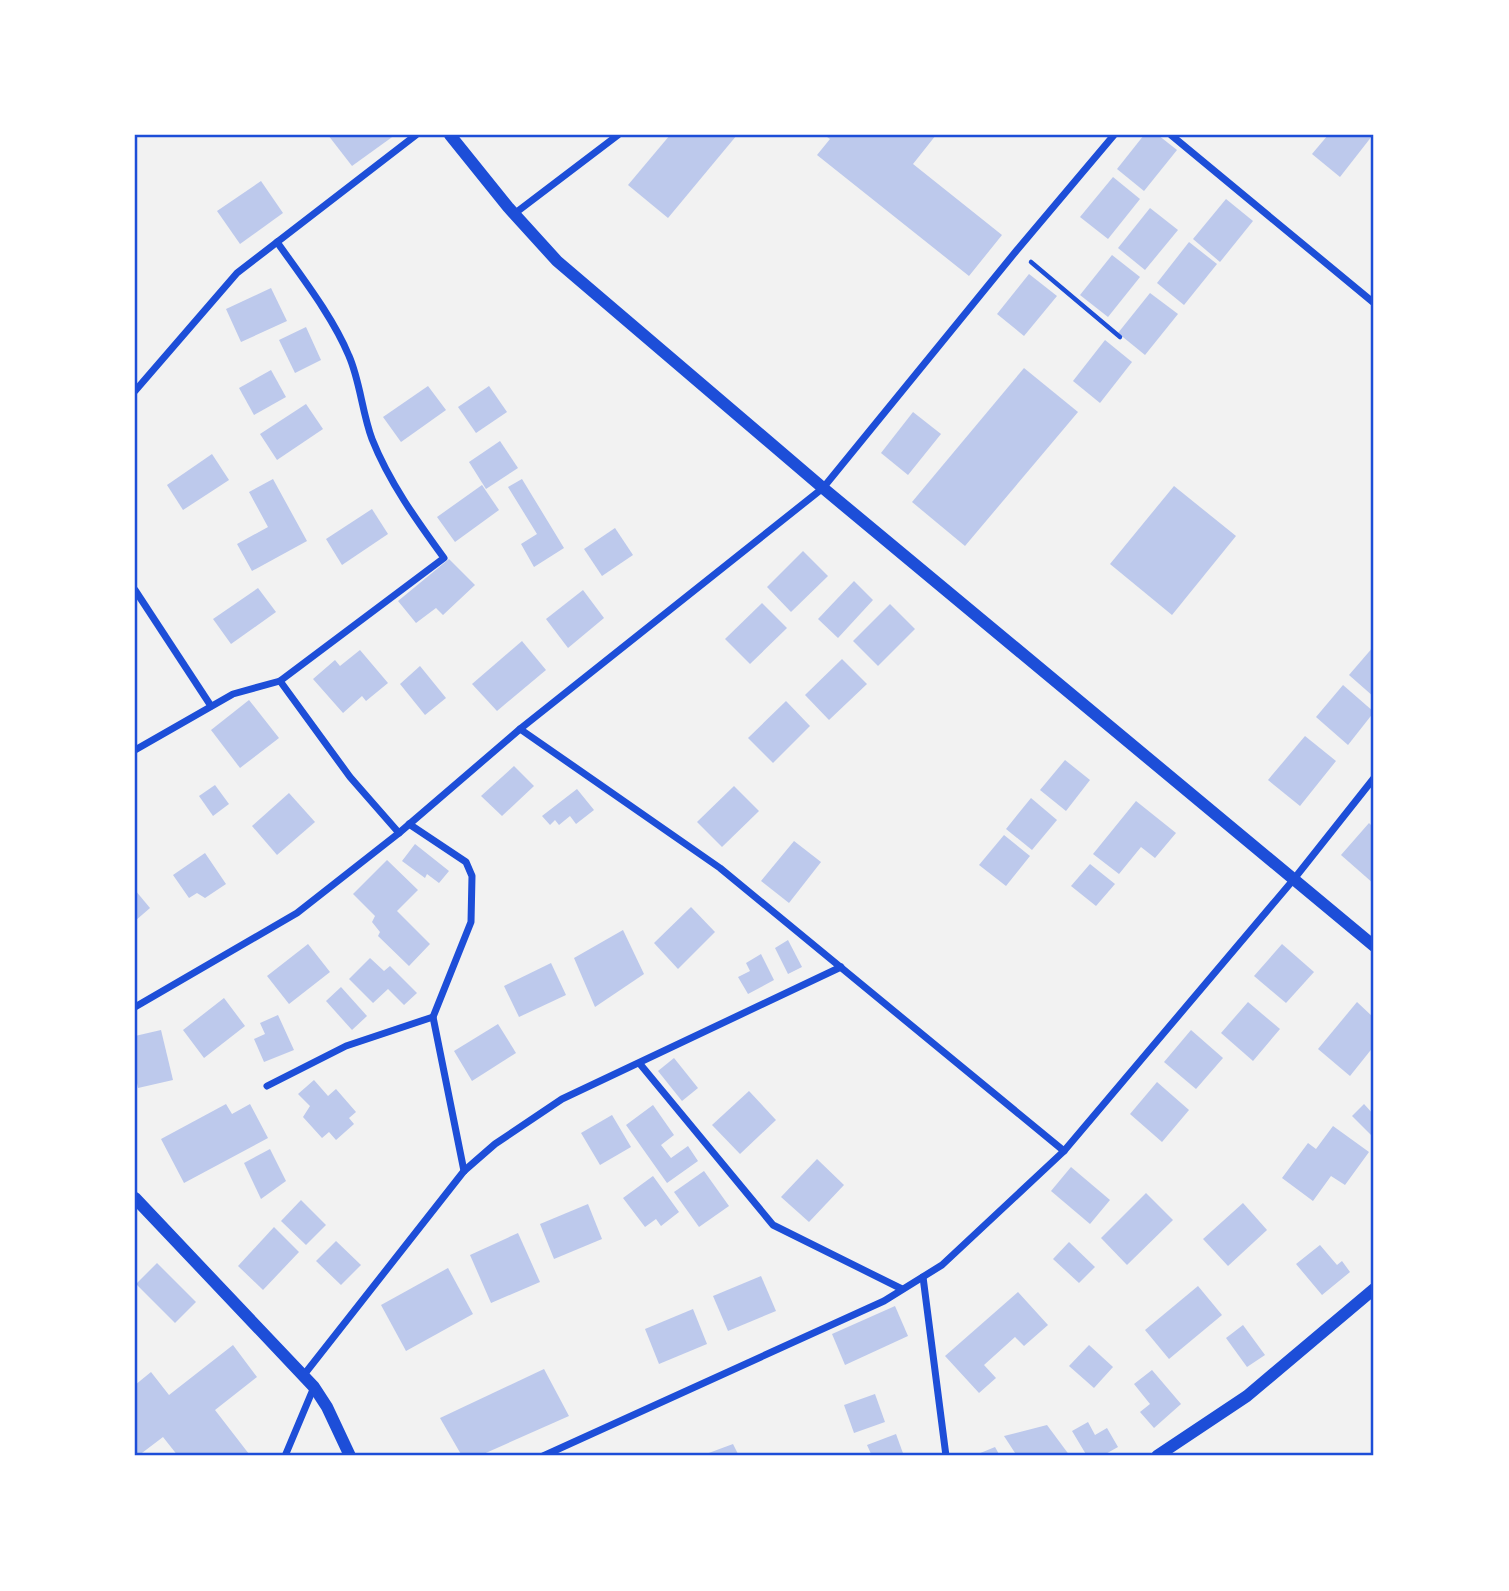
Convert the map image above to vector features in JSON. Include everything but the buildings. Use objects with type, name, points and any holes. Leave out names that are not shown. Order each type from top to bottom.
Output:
[{"type":"street","points":[[135,391],[237,273],[416,135]]},
{"type":"street","points":[[450,135],[514,214],[557,261],[823,488],[1374,946]]},
{"type":"street","points":[[514,214],[618,135]]},
{"type":"street","points":[[135,1007],[298,913],[399,833],[520,729],[823,488],[1114,135]]},
{"type":"street","points":[[1171,135],[1374,303]]},
{"type":"street","points":[[135,750],[233,694],[279,681],[444,558],[387,471],[372,438],[349,356],[318,301],[277,242]]},
{"type":"street","points":[[135,590],[211,706]]},
{"type":"street","points":[[279,681],[350,777],[399,833]]},
{"type":"street","points":[[520,729],[720,868],[1064,1151]]},
{"type":"street","points":[[543,1456],[884,1300],[942,1265],[1064,1151],[1294,879],[1374,778]]},
{"type":"street","points":[[409,824],[466,862],[472,876],[471,922],[433,1017],[464,1171]]},
{"type":"street","points":[[303,1376],[464,1171],[495,1144],[562,1099],[841,967]]},
{"type":"street","points":[[267,1086],[346,1046],[433,1017]]},
{"type":"street","points":[[640,1064],[773,1225],[902,1289]]},
{"type":"street","points":[[135,1198],[314,1387],[350,1456]]},
{"type":"street","points":[[923,1277],[946,1456]]},
{"type":"street","points":[[1157,1456],[1247,1396],[1374,1289]]},
{"type":"street","points":[[285,1456],[314,1387]]},
{"type":"path","points":[[1017,250],[1120,337]]}]
